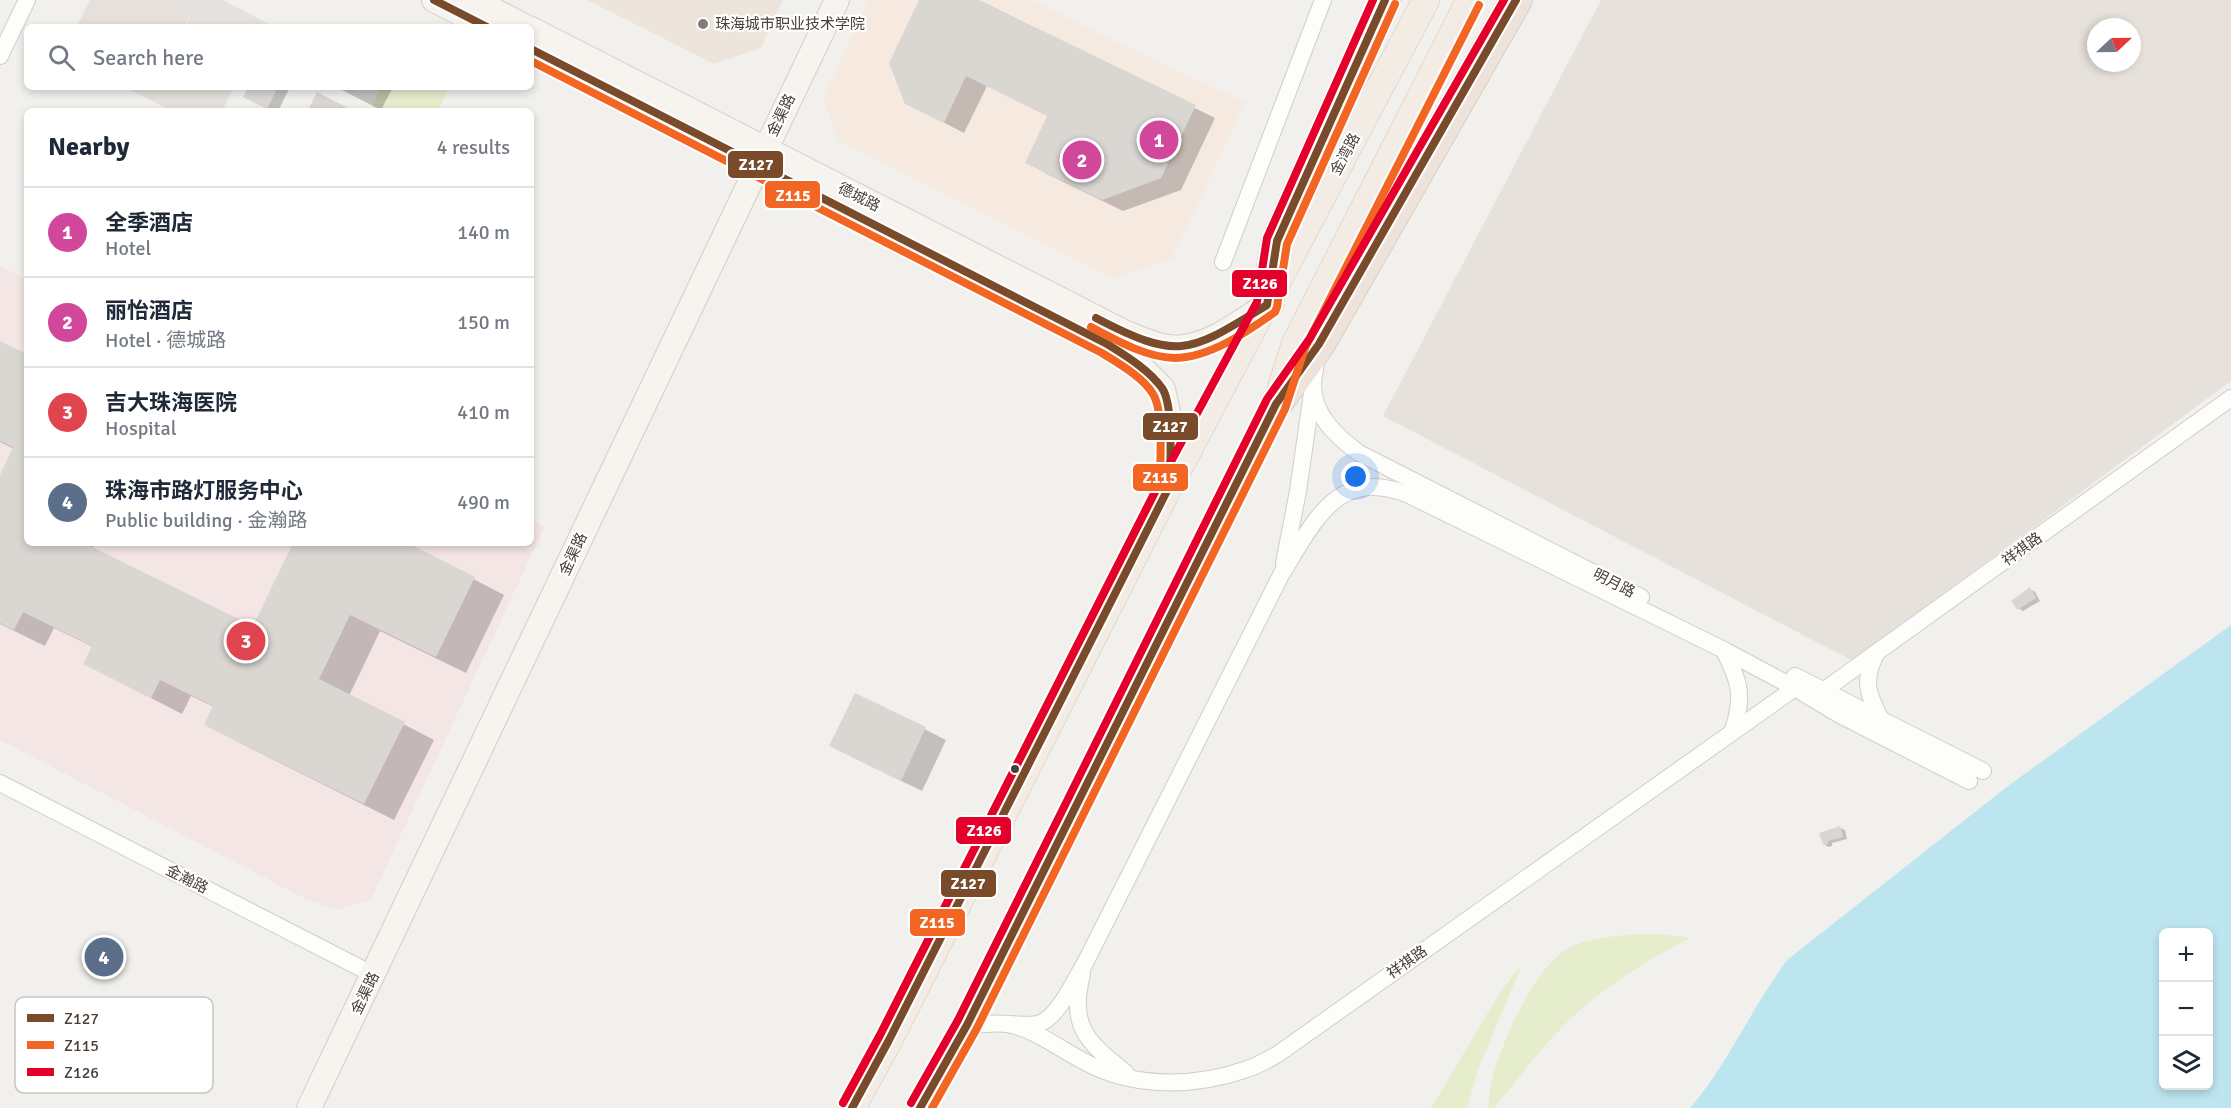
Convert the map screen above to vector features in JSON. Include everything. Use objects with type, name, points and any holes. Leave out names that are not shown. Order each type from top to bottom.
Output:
[{"type":"highway","points":[[1266,305],[1277,241],[1384,0]]},
{"type":"highway","points":[[1276,404],[1319,344],[1516,0]]},
{"type":"main road","name":"金湾路","points":[[852,1108],[889,1040],[1170,486],[1426,0]]},
{"type":"main road","points":[[920,1108],[967,1025],[1276,404],[1295,344],[1470,0]]},
{"type":"street","points":[[0,56],[27,0]]},
{"type":"street","points":[[434,0],[481,24]]},
{"type":"street","points":[[474,0],[520,24]]},
{"type":"street","name":"金渠路","points":[[309,1108],[837,0]]},
{"type":"street","points":[[1223,262],[1323,0]]},
{"type":"street","name":"德城路","points":[[534,32],[762,156],[1115,338]]},
{"type":"street","name":"德城路","points":[[534,50],[762,156]]},
{"type":"street","points":[[1115,338],[1182,348],[1221,333],[1266,305]]},
{"type":"street","points":[[1115,338],[1163,388],[1171,426],[1170,486]]},
{"type":"street","name":"明月路","points":[[1319,344],[1313,387],[1319,410],[1330,428],[1343,442],[1359,453],[1818,695],[1881,720],[1976,776],[1838,714],[1818,695]]},
{"type":"street","points":[[1007,1024],[1036,1024],[1046,1020],[1054,1013],[1084,965],[1282,573],[1298,491],[1313,387]]},
{"type":"street","name":"祥祺路","points":[[1818,695],[2231,398]]},
{"type":"street","name":"明月路","points":[[1282,573],[1317,517],[1332,502],[1352,490],[1373,486],[1390,488],[1407,494],[1724,650],[1800,684]]},
{"type":"street","points":[[1724,650],[1736,673],[1740,693],[1739,712],[1733,730]]},
{"type":"street","points":[[1876,654],[1868,669],[1867,685],[1881,720]]},
{"type":"street","name":"祥祺路","points":[[967,1025],[1007,1024],[1039,1036],[1096,1068],[1133,1078],[1193,1082],[1247,1070],[1278,1054],[1800,684]]},
{"type":"street","name":"金瀚路","points":[[0,783],[374,975]]},
{"type":"street","points":[[1084,965],[1078,990],[1077,1011],[1083,1032],[1096,1049],[1133,1078]]},
{"type":"shaded area","points":[[90,0],[198,0],[186,24],[78,24]]},
{"type":"shaded area","points":[[198,0],[223,0],[269,24],[186,24]]},
{"type":"shaded area","name":"珠海城市职业技术学院","points":[[587,0],[783,0],[761,48],[714,64]]},
{"type":"shaded area","points":[[869,0],[1030,0],[1245,103],[1172,258],[1113,279],[838,140],[823,98]]},
{"type":"shaded area","points":[[1601,0],[2231,0],[2231,381],[1853,661],[1383,416]]},
{"type":"shaded area","points":[[131,90],[232,90],[224,108],[166,108]]},
{"type":"shaded area","points":[[0,266],[24,278],[24,546],[534,546],[534,521],[545,526],[371,899],[338,910],[306,899],[0,740]]},
{"type":"green space","points":[[380,90],[448,90],[439,108],[376,108],[372,106]]},
{"type":"green space","points":[[1632,934],[1663,934],[1690,938],[1636,969],[1586,1005],[1549,1041],[1494,1108],[1488,1108],[1492,1080],[1504,1043],[1522,1005],[1544,971],[1556,957],[1576,945],[1600,938]]},
{"type":"green space","points":[[1522,965],[1479,1067],[1467,1108],[1431,1108],[1499,994]]},
{"type":"water","points":[[2231,625],[2231,1108],[1690,1108],[1717,1073],[1787,960],[2008,786]]},
{"type":"building","points":[[919,0],[979,0],[1196,105],[1161,178],[1102,200],[1025,163],[1047,116],[966,76],[944,123],[905,104],[889,63]]},
{"type":"building","points":[[246,90],[276,90],[268,108],[243,97]]},
{"type":"building","points":[[317,92],[348,108],[309,108]]},
{"type":"building","points":[[0,341],[24,353],[24,546],[90,546],[253,626],[292,546],[414,546],[475,577],[436,657],[350,615],[319,679],[405,722],[364,804],[204,725],[213,706],[160,680],[151,698],[83,664],[92,646],[23,612],[14,630],[0,623],[0,475],[13,447],[0,441]]},
{"type":"building","points":[[2030,587],[2036,598],[2017,610],[2011,601]]},
{"type":"building","points":[[855,693],[926,727],[901,781],[829,746]]},
{"type":"building","points":[[1840,826],[1843,837],[1828,841],[1828,844],[1823,845],[1819,833]]},
{"type":"transit line","name":"Z127","points":[[434,0],[481,24]]},
{"type":"transit line","name":"Z126","points":[[843,1103],[880,1035],[1161,480],[1257,302],[1267,238],[1373,0]]},
{"type":"transit line","name":"Z127","points":[[1096,318],[1147,341],[1167,346],[1184,346],[1220,333],[1267,305],[1277,241],[1385,0]]},
{"type":"transit line","name":"Z126","points":[[911,1103],[958,1020],[1267,399],[1310,338],[1504,0]]},
{"type":"transit line","name":"Z127","points":[[920,1108],[967,1025],[1276,404],[1319,344],[1516,0]]},
{"type":"transit line","name":"Z115","points":[[1091,327],[1152,355],[1187,357],[1214,349],[1275,312],[1287,244],[1395,4]]},
{"type":"transit line","name":"Z115","points":[[932,1108],[976,1030],[1285,409],[1305,348],[1479,5]]},
{"type":"transit line","name":"Z127","points":[[534,51],[1107,344],[1150,375],[1166,396],[1170,435],[1170,485],[889,1040],[852,1108]]},
{"type":"transit line","name":"Z115","points":[[534,63],[1102,353],[1130,371],[1149,388],[1159,412],[1160,482],[880,1035],[843,1103]]},
{"type":"place","name":"珠海城市职业技术学院","points":[[703,24]]},
{"type":"place","name":"全季酒店","points":[[1159,140]]},
{"type":"place","name":"丽怡酒店","points":[[1082,160]]},
{"type":"place","name":"吉大珠海医院","points":[[246,641]]},
{"type":"place","name":"珠海市路灯服务中心","points":[[104,957]]}]
